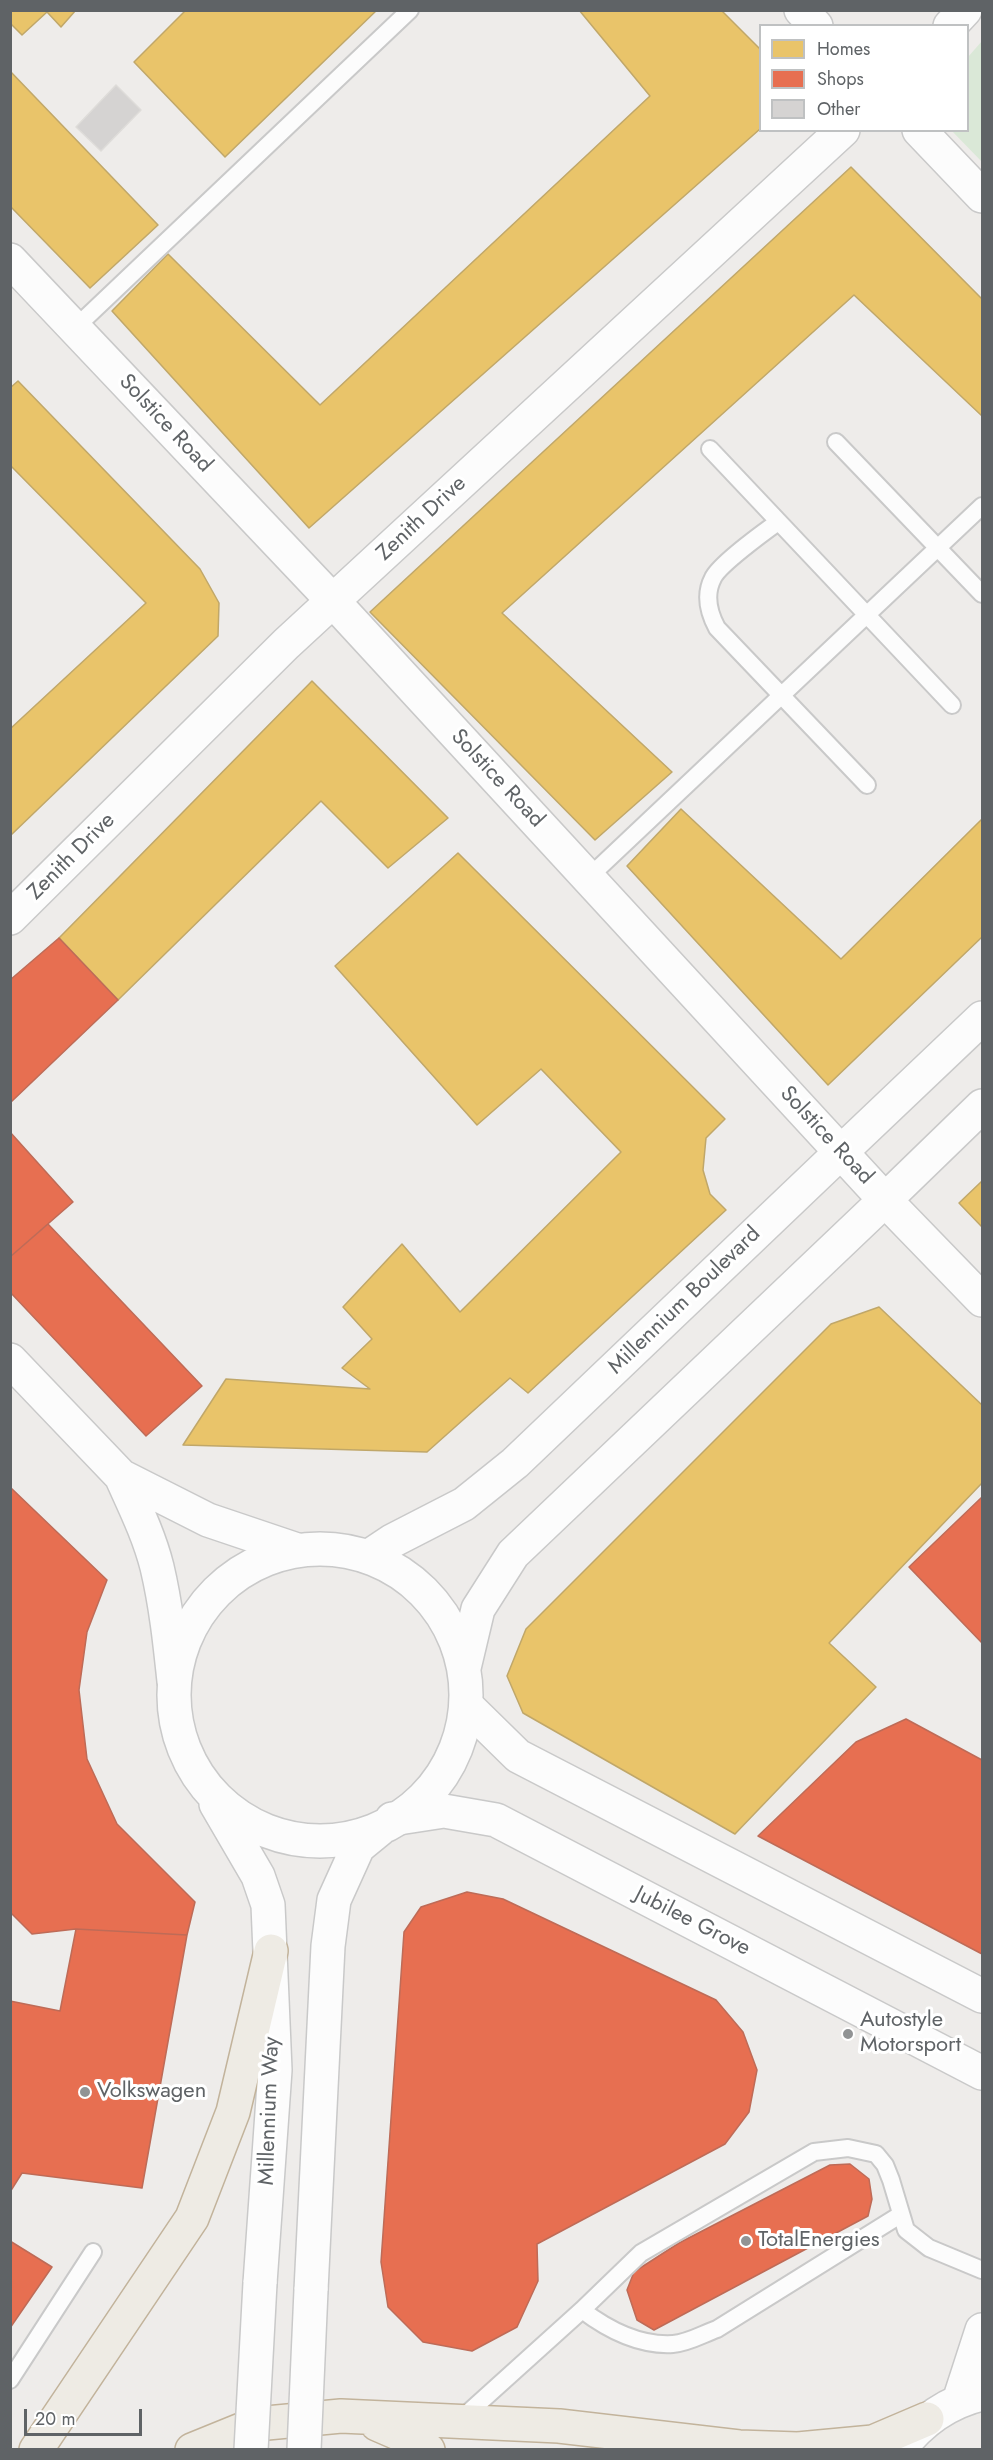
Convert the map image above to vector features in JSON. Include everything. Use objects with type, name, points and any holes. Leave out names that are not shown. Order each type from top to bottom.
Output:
[{"type":"highway","points":[[36,2450],[192,2218],[233,2112],[271,1951]]},
{"type":"highway","points":[[340,2416],[380,2425],[414,2440],[428,2450]]},
{"type":"highway","points":[[192,2450],[256,2424],[340,2416],[559,2426],[739,2447],[798,2449],[873,2442],[927,2420]]},
{"type":"street","points":[[801,10],[814,24]]},
{"type":"street","points":[[952,24],[965,10]]},
{"type":"street","name":"Zenith Drive","points":[[10,918],[286,644],[841,132]]},
{"type":"street","points":[[921,132],[982,196]]},
{"type":"street","name":"Solstice Road","points":[[10,260],[333,601],[885,1200],[982,1300]]},
{"type":"street","name":"Millennium Boulevard","points":[[368,1557],[392,1541],[464,1504],[515,1462],[982,1018]]},
{"type":"street","points":[[464,1668],[478,1609],[513,1554],[982,1107]]},
{"type":"street","points":[[10,1360],[121,1476],[208,1520],[297,1550],[368,1557],[393,1569],[426,1594],[451,1628],[464,1668],[467,1706],[458,1747],[438,1783],[409,1812],[355,1837],[328,1841],[301,1840],[249,1823],[226,1808],[207,1788],[187,1756],[180,1738],[174,1701],[166,1609],[156,1564],[142,1523],[121,1476]]},
{"type":"street","points":[[174,1682],[187,1633],[200,1611],[216,1592],[236,1575],[258,1563],[297,1550]]},
{"type":"street","points":[[467,1706],[518,1756],[982,1996]]},
{"type":"street","name":"Millennium Way","points":[[207,1788],[258,1876],[268,1905],[275,2070],[251,2450]]},
{"type":"street","name":"Jubilee Grove","points":[[387,1823],[444,1811],[496,1820],[982,2073]]},
{"type":"street","points":[[304,2450],[328,1946],[334,1900],[358,1847],[387,1823]]},
{"type":"street","points":[[899,2450],[913,2432],[927,2420],[971,2397],[982,2330]]},
{"type":"lane","points":[[75,328],[410,10]]},
{"type":"lane","points":[[836,442],[982,594]]},
{"type":"lane","points":[[710,449],[952,705]]},
{"type":"lane","points":[[588,878],[982,506]]},
{"type":"lane","points":[[778,522],[713,578],[708,597],[709,614],[717,628],[867,785]]},
{"type":"lane","points":[[459,2422],[641,2253],[814,2152],[848,2148],[876,2154],[885,2165],[891,2180],[906,2230],[929,2248],[982,2270]]},
{"type":"lane","points":[[582,2310],[607,2328],[631,2336],[657,2343],[685,2342],[717,2329],[900,2215]]},
{"type":"lane","points":[[10,2380],[93,2252]]},
{"type":"green space","points":[[982,41],[982,162],[953,132],[969,132],[969,56]]},
{"type":"building: Homes","points":[[10,10],[76,10],[61,27],[47,12],[22,35],[10,23]]},
{"type":"building: Homes","points":[[186,10],[377,10],[225,157],[134,62]]},
{"type":"building: Homes","points":[[579,10],[721,10],[759,48],[759,130],[309,528],[112,311],[168,254],[320,405],[650,96]]},
{"type":"building: Homes","points":[[10,71],[158,225],[90,288],[10,206]]},
{"type":"building: Homes","points":[[851,167],[982,299],[982,416],[854,295],[502,613],[672,772],[595,840],[370,612]]},
{"type":"building: Homes","points":[[18,381],[200,569],[219,603],[218,636],[10,836],[10,729],[146,603],[10,465],[10,388]]},
{"type":"building: Homes","points":[[312,681],[448,818],[388,868],[321,801],[118,1000],[59,938]]},
{"type":"building: Homes","points":[[681,809],[841,959],[982,819],[982,937],[828,1085],[627,866]]},
{"type":"building: Homes","points":[[458,853],[725,1119],[706,1138],[703,1170],[710,1194],[726,1210],[528,1393],[510,1378],[427,1452],[183,1445],[226,1379],[370,1389],[342,1368],[372,1339],[343,1307],[402,1244],[460,1312],[621,1152],[541,1069],[477,1125],[335,966]]},
{"type":"building: Homes","points":[[982,1181],[982,1227],[959,1203]]},
{"type":"building: Homes","points":[[879,1307],[982,1405],[982,1483],[829,1643],[876,1687],[735,1834],[523,1713],[507,1676],[526,1629],[831,1324]]},
{"type":"building: Shops","points":[[59,938],[118,1000],[10,1103],[10,980]]},
{"type":"building: Shops","points":[[10,1132],[73,1202],[10,1257]]},
{"type":"building: Shops","points":[[48,1224],[202,1386],[146,1436],[10,1292],[10,1257]]},
{"type":"building: Shops","points":[[10,1487],[107,1580],[87,1632],[79,1690],[87,1759],[117,1824],[195,1902],[187,1935],[76,1929],[32,1934],[10,1912]]},
{"type":"building: Shops","points":[[982,1497],[982,1643],[909,1567]]},
{"type":"building: Shops","points":[[906,1719],[982,1760],[982,1954],[758,1836],[856,1742]]},
{"type":"building: Shops","points":[[467,1892],[503,1899],[716,2000],[743,2032],[757,2070],[749,2112],[725,2144],[537,2244],[538,2281],[517,2327],[472,2351],[423,2342],[388,2307],[381,2262],[404,1932],[421,1907]]},
{"type":"building: Shops","name":"Volkswagen","points":[[76,1929],[187,1935],[142,2188],[22,2173],[10,2192],[10,2001],[60,2011]]},
{"type":"building: Shops","points":[[850,2164],[869,2179],[872,2199],[868,2216],[654,2330],[637,2320],[627,2290],[634,2272],[679,2243],[830,2165]]},
{"type":"building: Shops","points":[[10,2241],[52,2267],[10,2328]]},
{"type":"building: Other","points":[[116,85],[141,110],[101,151],[76,127]]},
{"type":"place","name":"Autostyle Motorsport","points":[[848,2034]]},
{"type":"place","name":"Volkswagen","points":[[85,2092]]},
{"type":"place","name":"TotalEnergies","points":[[746,2241]]}]
